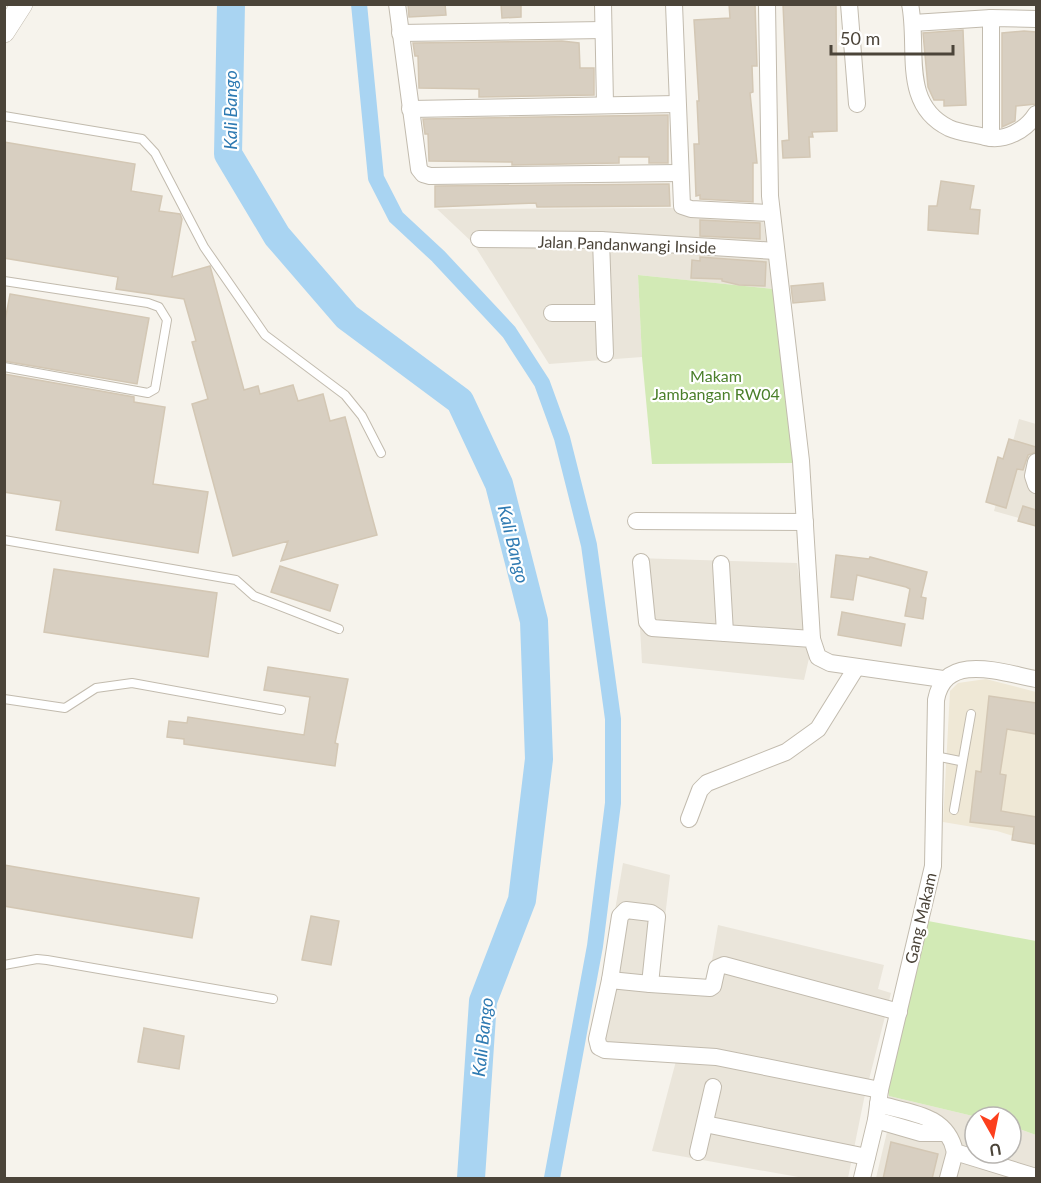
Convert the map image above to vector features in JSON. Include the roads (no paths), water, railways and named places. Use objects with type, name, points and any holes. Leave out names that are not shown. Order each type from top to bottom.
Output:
[{"type":"street","points":[[4,32],[22,4]]},
{"type":"street","points":[[397,4],[419,169],[426,176],[679,173]]},
{"type":"street","points":[[603,4],[605,104]]},
{"type":"street","points":[[674,4],[681,201],[685,208],[771,213]]},
{"type":"street","points":[[767,4],[771,213],[801,461],[813,649],[822,660],[856,668],[943,679],[952,673],[971,669],[1036,680]]},
{"type":"street","points":[[849,4],[857,104]]},
{"type":"street","points":[[910,4],[917,95],[926,109],[949,128],[991,138],[1020,132],[1036,114]]},
{"type":"street","points":[[913,23],[991,18],[1036,19]]},
{"type":"street","points":[[991,18],[991,138]]},
{"type":"street","points":[[400,33],[603,30]]},
{"type":"street","points":[[410,109],[677,104]]},
{"type":"street","name":"Jalan Pandanwangi Inside","points":[[479,239],[601,240],[776,251]]},
{"type":"street","points":[[601,240],[605,354]]},
{"type":"street","points":[[552,314],[602,313]]},
{"type":"street","points":[[1036,462],[1033,476],[1036,485]]},
{"type":"street","points":[[636,521],[805,522]]},
{"type":"street","points":[[641,562],[647,622],[652,628],[812,639]]},
{"type":"street","points":[[721,564],[725,633]]},
{"type":"street","points":[[689,819],[700,790],[707,783],[786,752],[818,729],[856,668]]},
{"type":"street","name":"Gang Makam","points":[[862,1179],[933,866],[936,700],[943,679]]},
{"type":"street","points":[[650,984],[657,917],[651,913],[626,910],[620,916],[610,980],[597,1039],[602,1049],[716,1057],[878,1105],[932,1118],[940,1123],[944,1133],[952,1140],[955,1152],[948,1179]]},
{"type":"street","points":[[610,980],[710,988],[713,986],[717,968],[724,965],[899,1012]]},
{"type":"street","points":[[698,1152],[713,1087]]},
{"type":"street","points":[[705,1124],[867,1157]]},
{"type":"street","points":[[955,1152],[1036,1177]]},
{"type":"lane","points":[[4,116],[142,139],[155,153],[213,262],[265,335],[345,395],[362,416],[381,453]]},
{"type":"lane","points":[[4,281],[148,303],[159,307],[167,320],[155,389],[148,393],[4,367]]},
{"type":"lane","points":[[4,540],[236,580],[254,596],[339,629]]},
{"type":"lane","points":[[4,699],[65,708],[96,688],[132,683],[281,710]]},
{"type":"lane","points":[[954,810],[960,761],[971,714]]},
{"type":"lane","points":[[935,756],[960,761]]},
{"type":"lane","points":[[4,965],[37,959],[47,960],[273,999]]},
{"type":"waterway","name":"Kali Bango","points":[[231,4],[228,154],[277,236],[347,317],[460,401],[499,484],[534,621],[539,759],[522,900],[483,1001],[471,1178]]},
{"type":"waterway","name":"Kali Bango","points":[[359,4],[376,178],[396,217],[438,256],[509,332],[542,383],[562,438],[589,545],[613,719],[613,803],[595,946],[552,1178]]},
{"type":"park label","name":"Makam Jambangan RW04","points":[[716,384]]}]
